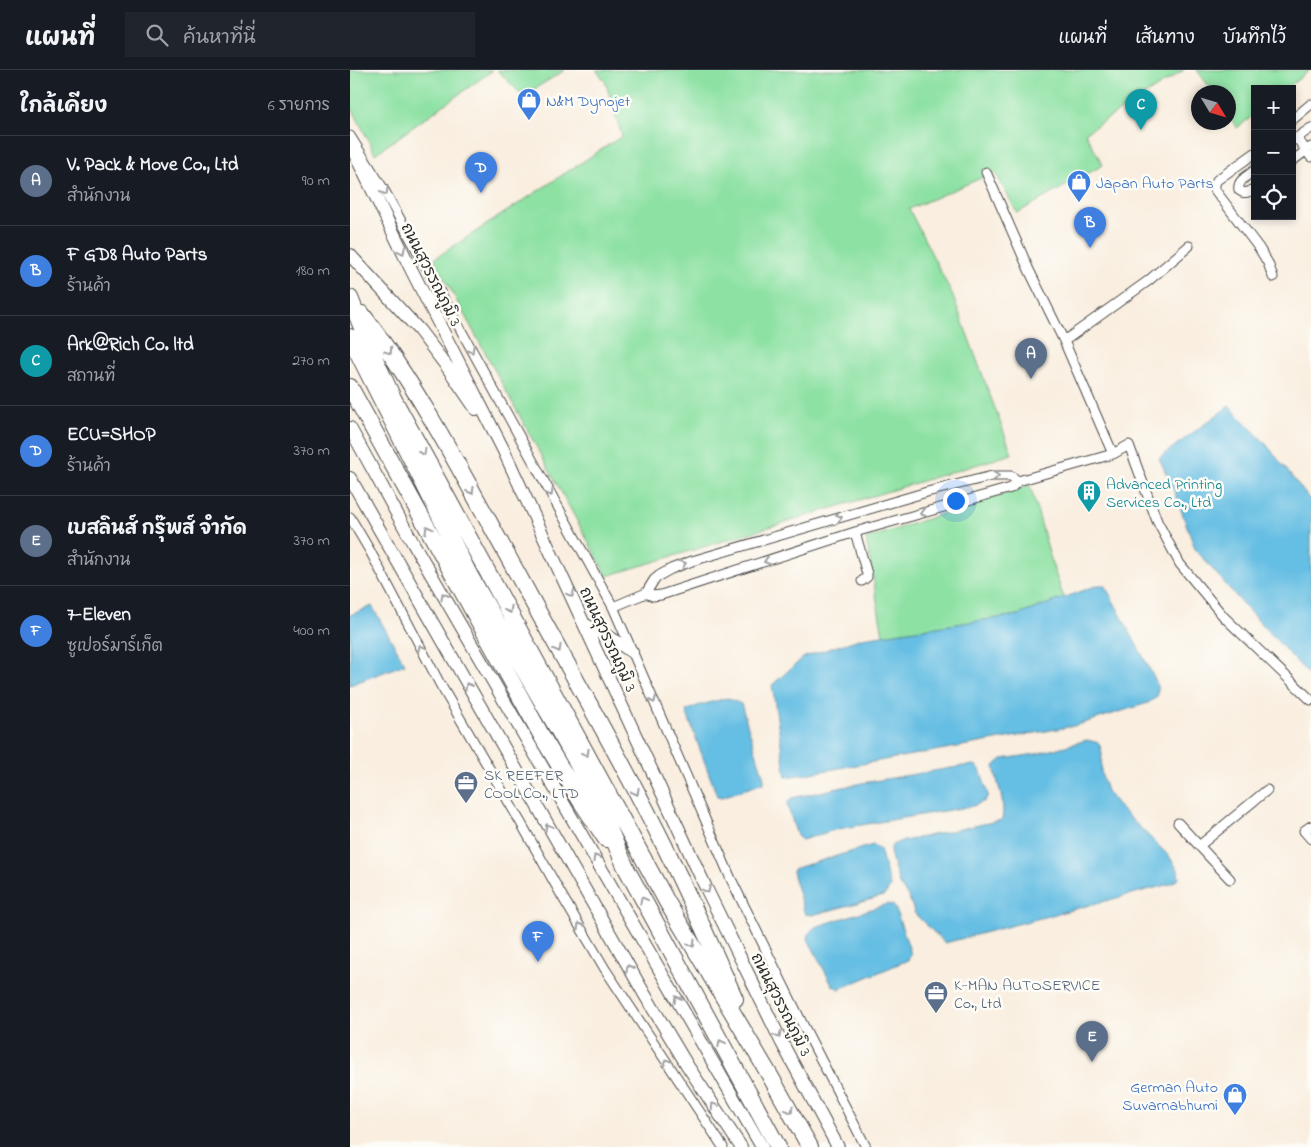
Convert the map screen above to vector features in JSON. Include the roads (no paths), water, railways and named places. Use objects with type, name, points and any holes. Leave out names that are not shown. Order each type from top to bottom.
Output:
[{"type":"highway","points":[[350,298],[380,338],[425,407],[627,774],[688,895],[769,1074]]},
{"type":"highway","points":[[350,298],[372,354],[393,398],[668,902],[810,1147]]},
{"type":"highway","points":[[350,337],[470,576],[583,774],[626,868],[778,1147]]},
{"type":"highway","points":[[350,387],[544,740],[580,800],[626,868]]},
{"type":"main road","name":"ถนนสุวรรณภูมิ 3","points":[[350,144],[412,271],[503,449],[707,890],[782,1043],[838,1147]]},
{"type":"main road","points":[[350,255],[419,330],[448,368],[503,449]]},
{"type":"main road","points":[[350,428],[413,543],[762,1147]]},
{"type":"main road","points":[[350,478],[630,970],[687,1065],[741,1147]]},
{"type":"main road","points":[[586,626],[632,652]]},
{"type":"street","points":[[1296,117],[1311,104]]},
{"type":"street","points":[[1296,139],[1311,128]]},
{"type":"street","points":[[350,136],[389,198],[613,607],[731,879],[866,1147]]},
{"type":"street","points":[[1296,141],[1310,151],[1296,159]]},
{"type":"street","points":[[1251,156],[1217,180],[1215,190],[1259,248],[1268,262],[1273,277]]},
{"type":"street","points":[[986,172],[1029,270],[1064,341],[1113,454]]},
{"type":"street","points":[[1251,173],[1240,182],[1238,187],[1244,193],[1251,191]]},
{"type":"street","points":[[1064,341],[1148,281],[1189,246]]},
{"type":"street","points":[[646,593],[653,596],[661,595],[855,532],[1011,488],[1018,481],[1113,454],[1130,445],[1157,522],[1180,564],[1224,617],[1311,700]]},
{"type":"street","points":[[613,607],[646,593],[654,580],[660,575],[692,561],[977,479],[992,476],[1011,476],[1018,481]]},
{"type":"street","points":[[350,517],[440,684],[562,896],[606,969],[723,1147]]},
{"type":"street","points":[[855,532],[867,577],[862,581]]},
{"type":"street","points":[[1199,846],[1267,790]]},
{"type":"street","points":[[1178,822],[1230,879]]},
{"type":"street","points":[[1311,826],[1304,832],[1311,839]]},
{"type":"water","points":[[1229,406],[1266,444],[1311,501],[1311,677],[1247,609],[1195,549],[1175,493],[1159,458]]},
{"type":"water","points":[[1098,585],[1104,585],[1109,593],[1155,679],[1158,688],[1157,697],[1148,703],[1074,726],[786,777],[772,685],[804,657],[862,638],[1018,615]]},
{"type":"water","points":[[372,606],[405,664],[350,685],[350,615]]},
{"type":"water","points":[[727,698],[741,704],[764,783],[722,797],[717,796],[686,711]]},
{"type":"water","points":[[1087,740],[1099,743],[1102,753],[1101,773],[1107,791],[1118,806],[1169,856],[1178,870],[1179,879],[1170,884],[945,943],[915,914],[909,898],[899,884],[890,852],[892,845],[1002,820],[1002,800],[994,766],[1002,759],[1036,754]]},
{"type":"water","points":[[975,765],[980,769],[988,795],[985,801],[973,806],[838,829],[802,840],[797,836],[787,804],[792,798],[862,783]]},
{"type":"water","points":[[873,845],[880,849],[890,887],[884,896],[812,915],[805,914],[793,876],[793,869]]},
{"type":"water","points":[[887,904],[893,905],[896,910],[911,954],[908,960],[839,989],[832,985],[808,939],[809,933],[815,927]]},
{"type":"place","name":"N&M Dynojet","points":[[529,121]]},
{"type":"place","name":"Ark@Rich Co. ltd","points":[[1141,130]]},
{"type":"place","name":"ECU=SHOP","points":[[481,193]]},
{"type":"place","name":"Japan Auto Parts","points":[[1079,203]]},
{"type":"place","name":"F GD8 Auto Parts","points":[[1090,248]]},
{"type":"place","name":"V. Pack & Move Co., Ltd","points":[[1031,379]]},
{"type":"place","name":"Advanced Printing Services Co., Ltd","points":[[1089,513]]},
{"type":"place","name":"SK REEFER COOL CO., LTD","points":[[466,804]]},
{"type":"place","name":"7-Eleven","points":[[538,962]]},
{"type":"place","name":"K-MAN AUTOSERVICE Co., Ltd","points":[[936,1014]]},
{"type":"place","name":"เบสลินส์ กรุ๊พส์ จำกัด","points":[[1092,1062]]},
{"type":"place","name":"German Auto Suvarnabhumi","points":[[1235,1116]]}]
